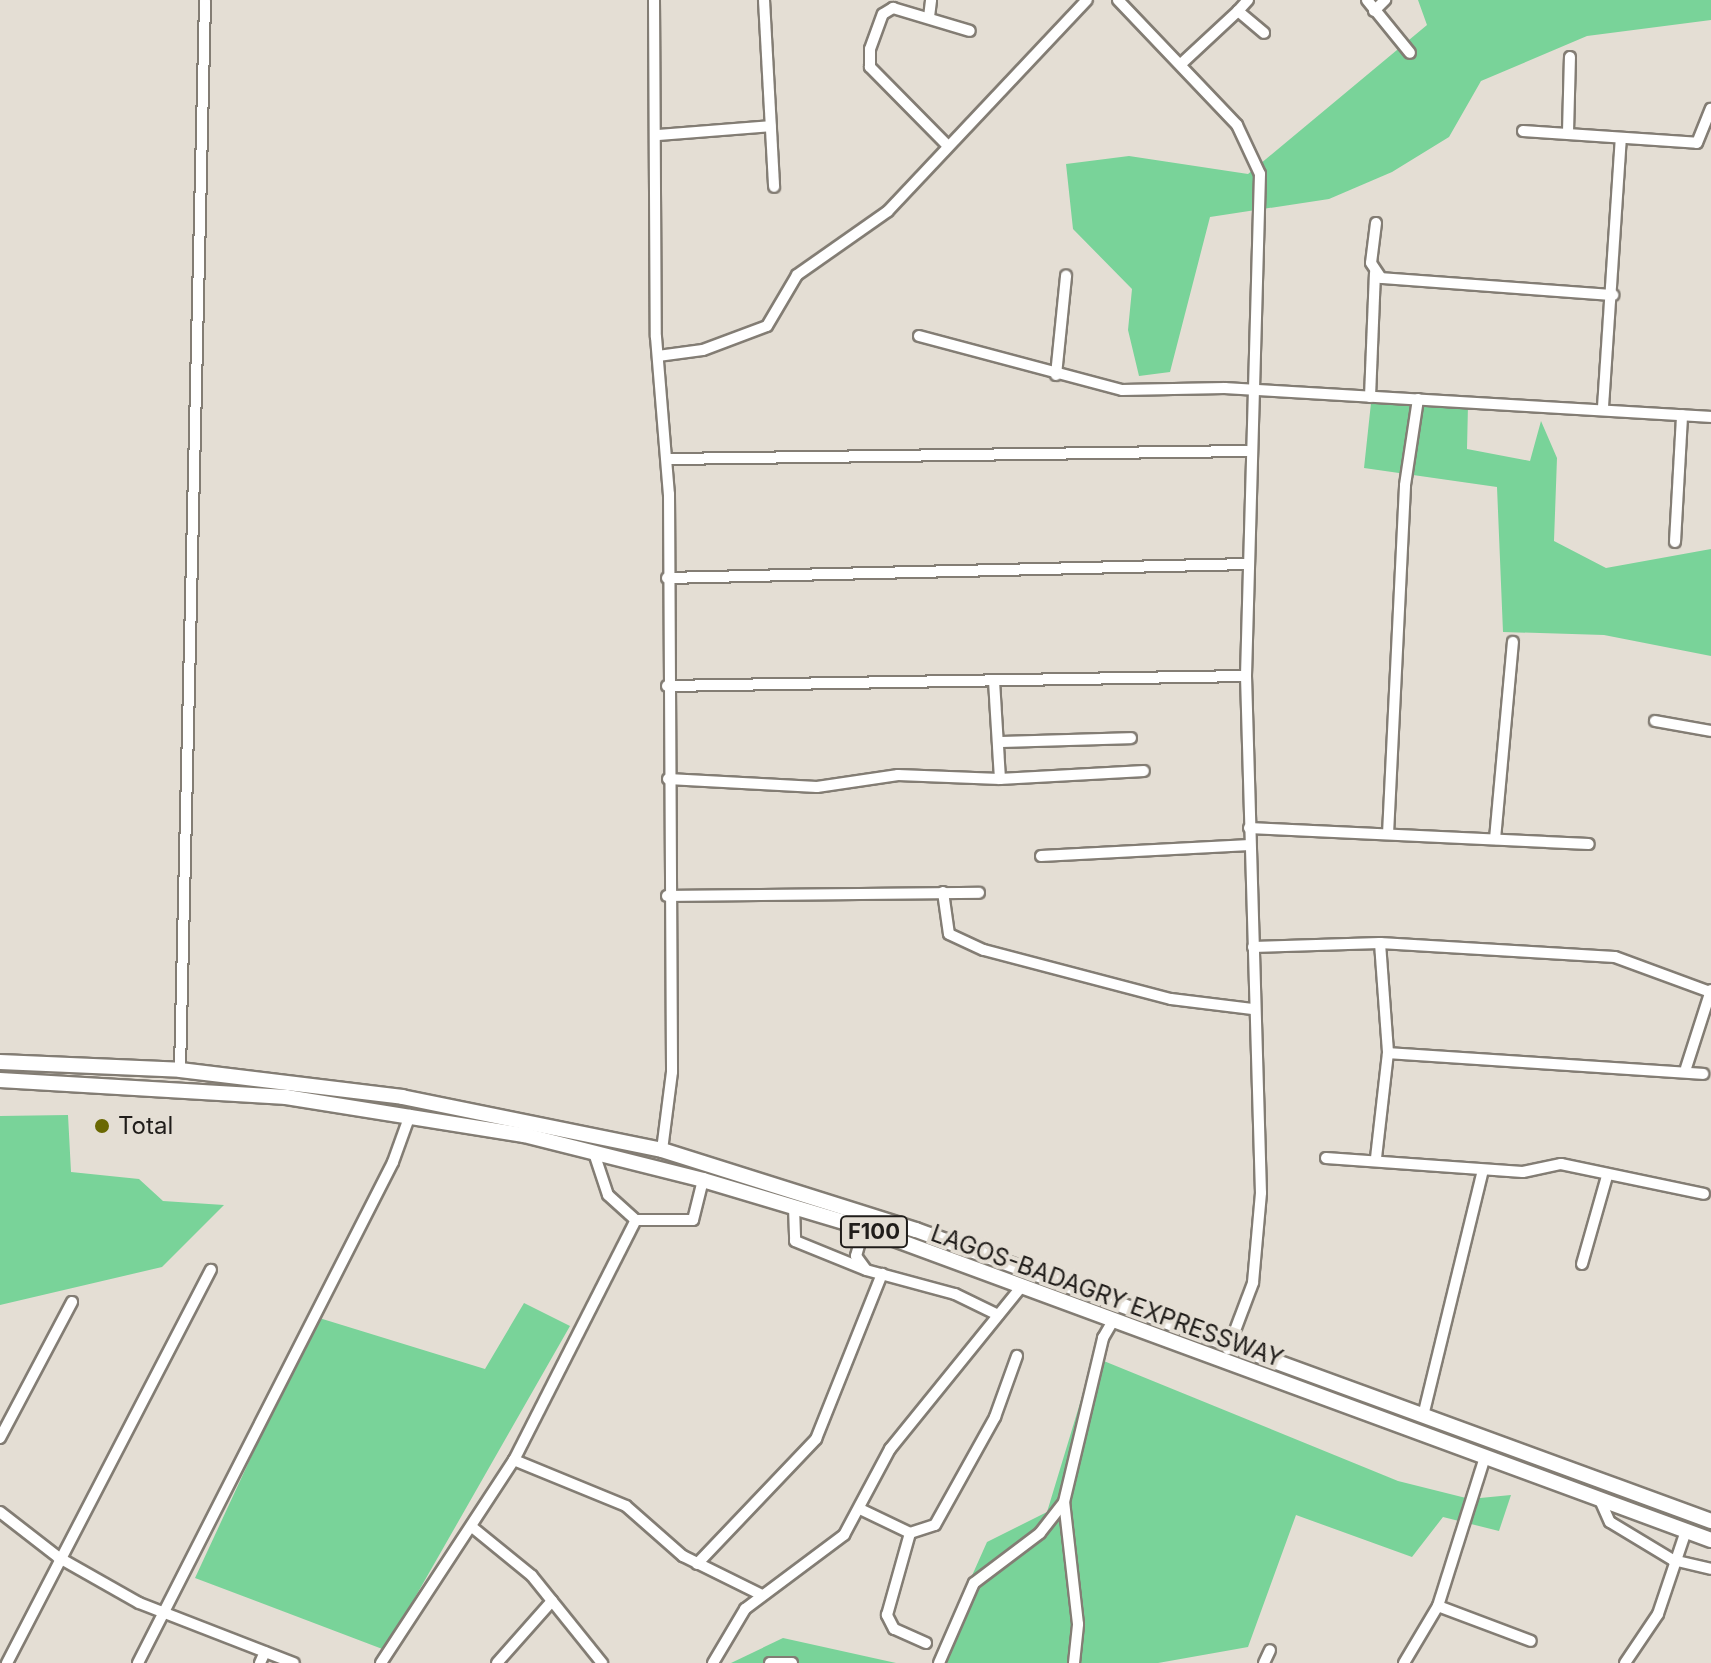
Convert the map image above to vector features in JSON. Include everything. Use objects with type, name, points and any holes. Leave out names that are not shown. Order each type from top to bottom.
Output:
[{"type":"highway","name":"LAGOS-BADAGRY EXPRESSWAY","points":[[0,1062],[180,1070],[500,1113],[662,1150],[902,1225],[1711,1521]]},
{"type":"highway","name":"LAGOS-BADAGRY EXPRESSWAY","points":[[0,1080],[161,1086],[410,1115],[594,1153],[703,1180],[864,1228],[1711,1540]]},
{"type":"street","points":[[180,1070],[205,0]]},
{"type":"street","points":[[654,0],[658,356],[668,459],[667,896],[672,1072],[662,1150]]},
{"type":"street","points":[[764,0],[774,187]]},
{"type":"street","points":[[929,17],[931,0]]},
{"type":"street","points":[[658,356],[717,347],[767,326],[797,275],[879,218],[1087,0]]},
{"type":"street","points":[[1118,0],[1237,125],[1260,174],[1247,451],[1246,676],[1252,1009],[1261,1193],[1253,1283],[1224,1362]]},
{"type":"street","points":[[1181,64],[1248,0]]},
{"type":"street","points":[[1367,0],[1410,53]]},
{"type":"street","points":[[1374,11],[1385,0]]},
{"type":"street","points":[[947,145],[870,67],[883,14],[905,9],[970,31]]},
{"type":"street","points":[[1238,11],[1264,33]]},
{"type":"street","points":[[1568,132],[1570,57]]},
{"type":"street","points":[[1697,143],[1711,109]]},
{"type":"street","points":[[657,135],[771,126]]},
{"type":"street","points":[[1523,131],[1711,142]]},
{"type":"street","points":[[1603,407],[1613,295],[1621,139]]},
{"type":"street","points":[[1370,397],[1376,223]]},
{"type":"street","points":[[1375,273],[1613,295]]},
{"type":"street","points":[[1056,375],[1066,276]]},
{"type":"street","points":[[919,336],[1056,375],[1122,390],[1252,390],[1603,407],[1711,417]]},
{"type":"street","points":[[1388,834],[1405,485],[1418,399]]},
{"type":"street","points":[[1675,542],[1682,415]]},
{"type":"street","points":[[668,459],[1247,451]]},
{"type":"street","points":[[667,578],[1247,564]]},
{"type":"street","points":[[1495,839],[1513,642]]},
{"type":"street","points":[[667,686],[1246,676]]},
{"type":"street","points":[[994,681],[1000,779]]},
{"type":"street","points":[[1655,721],[1711,731]]},
{"type":"street","points":[[998,742],[1131,738]]},
{"type":"street","points":[[668,779],[817,787],[898,775],[1000,779],[1144,771]]},
{"type":"street","points":[[1249,828],[1589,844]]},
{"type":"street","points":[[1041,856],[1250,845]]},
{"type":"street","points":[[943,892],[949,934],[984,950],[1171,999],[1252,1009]]},
{"type":"street","points":[[667,896],[979,893]]},
{"type":"street","points":[[1253,947],[1380,943],[1615,957],[1710,991],[1686,1068]]},
{"type":"street","points":[[1376,1158],[1388,1053],[1380,943]]},
{"type":"street","points":[[1388,1053],[1686,1068],[1703,1074]]},
{"type":"street","points":[[138,1663],[393,1162],[410,1115]]},
{"type":"street","points":[[594,1153],[608,1195],[636,1220],[693,1220],[703,1180]]},
{"type":"street","points":[[1326,1158],[1376,1158],[1483,1170],[1561,1164],[1704,1194]]},
{"type":"street","points":[[1423,1416],[1483,1170]]},
{"type":"street","points":[[1582,1264],[1607,1176]]},
{"type":"street","points":[[794,1207],[795,1241],[866,1270],[955,1294],[998,1315]]},
{"type":"street","points":[[381,1663],[514,1460],[636,1220]]},
{"type":"street","points":[[864,1228],[856,1256],[866,1270]]},
{"type":"street","points":[[7,1663],[58,1557],[152,1392],[211,1270]]},
{"type":"street","points":[[697,1564],[816,1439],[882,1274]]},
{"type":"street","points":[[713,1663],[762,1595],[820,1558],[860,1509],[890,1449],[1021,1287]]},
{"type":"street","points":[[0,1438],[72,1302]]},
{"type":"street","points":[[1074,1663],[1078,1624],[1064,1502],[1103,1338],[1113,1321]]},
{"type":"street","points":[[860,1509],[910,1533],[935,1525],[995,1417],[1017,1356]]},
{"type":"street","points":[[1404,1663],[1438,1606],[1485,1457]]},
{"type":"street","points":[[514,1460],[626,1506],[697,1564],[762,1595]]},
{"type":"street","points":[[1600,1500],[1610,1522],[1673,1560],[1711,1569]]},
{"type":"street","points":[[939,1663],[974,1583],[1040,1533],[1064,1502]]},
{"type":"street","points":[[0,1512],[58,1557],[162,1613],[294,1663]]},
{"type":"street","points":[[472,1527],[552,1601],[602,1663]]},
{"type":"street","points":[[1625,1663],[1658,1614],[1673,1560],[1686,1531]]},
{"type":"street","points":[[910,1533],[887,1615],[894,1629],[926,1643]]},
{"type":"street","points":[[497,1663],[552,1601]]},
{"type":"street","points":[[1438,1606],[1531,1641]]},
{"type":"street","points":[[1264,1663],[1270,1650]]},
{"type":"street","points":[[260,1663],[265,1652]]},
{"type":"street","points":[[770,1663],[792,1663]]},
{"type":"green space","points":[[1418,0],[1711,0],[1711,20],[1587,36],[1481,81],[1449,137],[1392,172],[1329,199],[1210,217],[1170,372],[1139,376],[1128,330],[1132,289],[1073,229],[1066,164],[1129,156],[1248,174],[1427,25]]},
{"type":"green space","points":[[1371,403],[1468,405],[1467,449],[1530,461],[1541,421],[1557,458],[1554,541],[1606,568],[1711,549],[1711,656],[1604,635],[1503,632],[1497,487],[1364,468]]},
{"type":"green space","points":[[68,1115],[71,1172],[139,1179],[163,1201],[224,1205],[162,1267],[0,1305],[0,1116]]},
{"type":"green space","points":[[524,1303],[570,1326],[385,1650],[195,1578],[316,1317],[485,1369]]},
{"type":"green space","points":[[1094,1357],[1398,1481],[1470,1499],[1511,1495],[1499,1531],[1443,1517],[1412,1557],[1296,1515],[1248,1647],[1158,1663],[933,1663],[987,1542],[1047,1512]]},
{"type":"green space","points":[[783,1638],[896,1663],[731,1663]]},
{"type":"place","name":"Total","points":[[102,1126]]}]
